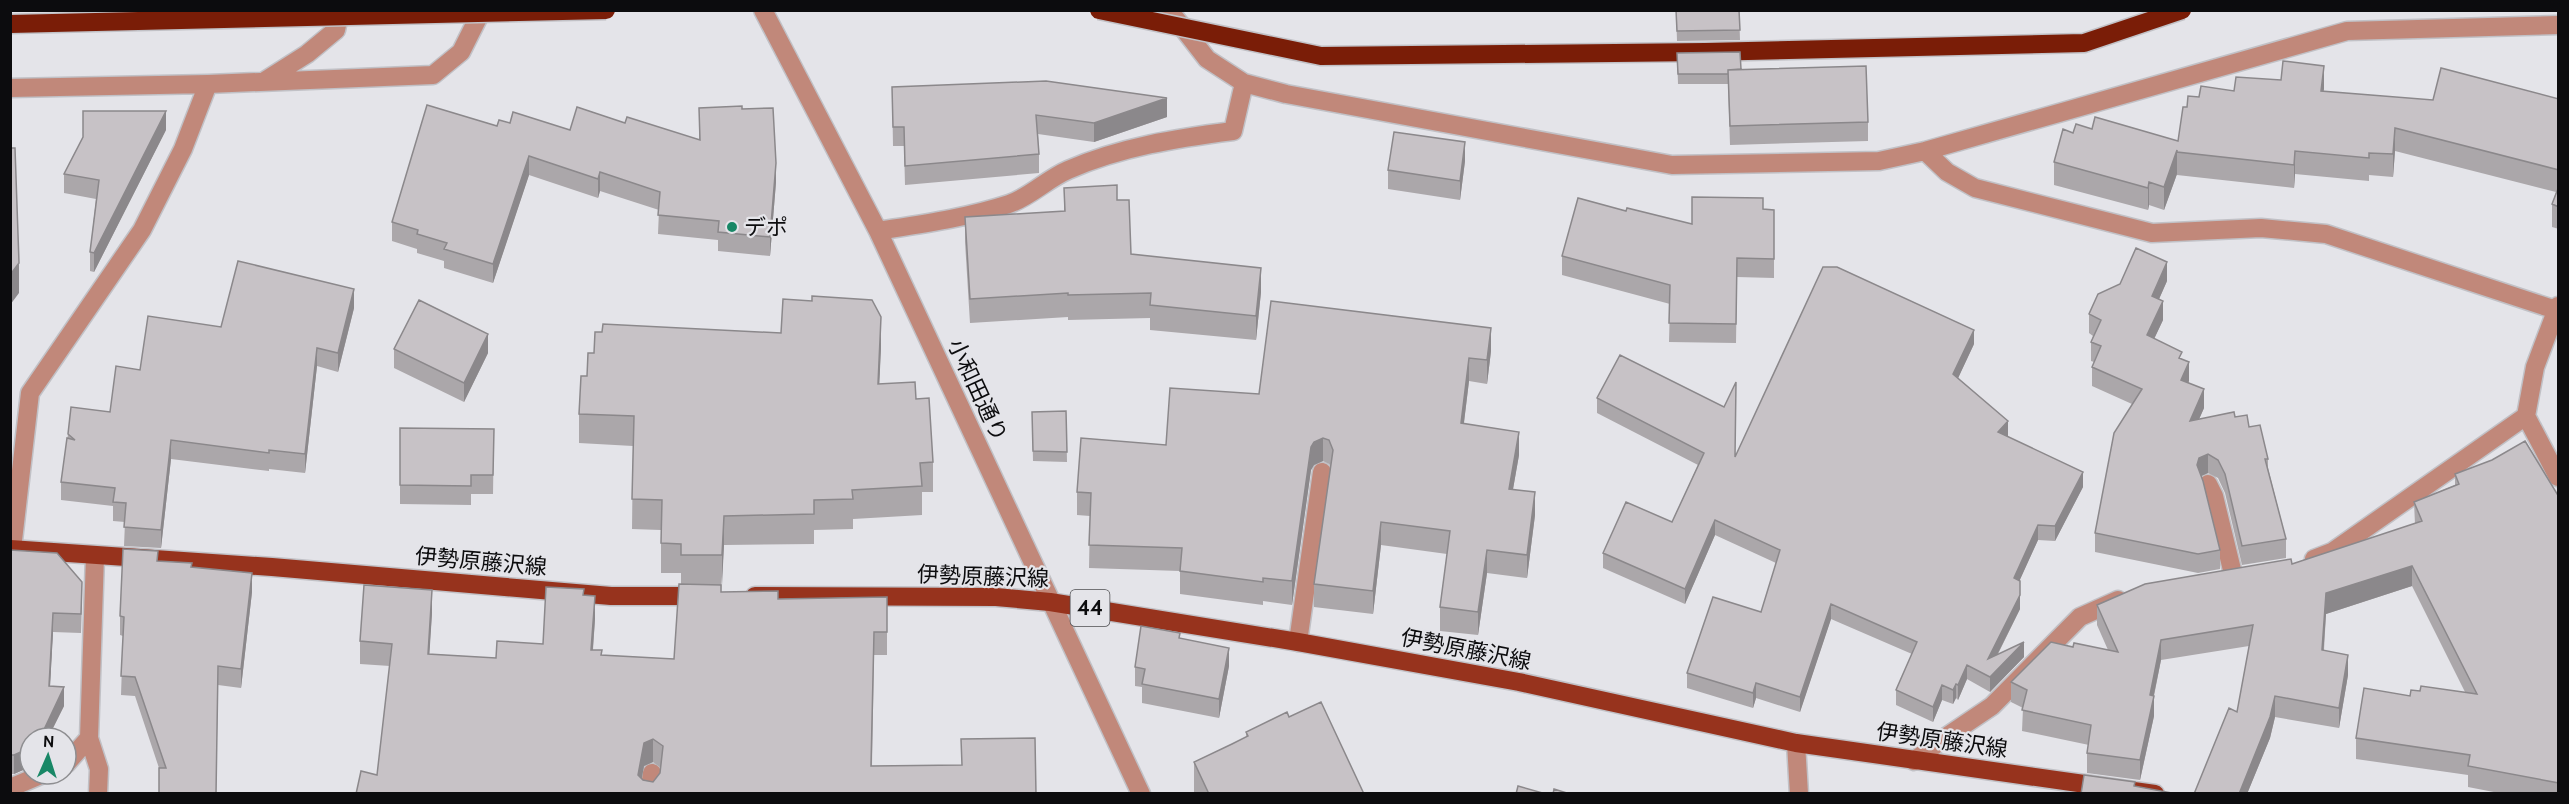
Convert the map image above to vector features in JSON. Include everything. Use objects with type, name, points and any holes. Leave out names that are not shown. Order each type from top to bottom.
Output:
[{"type":"highway","points":[[10,24],[606,10]]},
{"type":"highway","points":[[1099,10],[1321,56],[1705,52],[2084,43],[2181,10]]},
{"type":"main road","name":"伊勢原藤沢線","points":[[11,549],[283,568],[611,596],[716,596]]},
{"type":"main road","name":"伊勢原藤沢線","points":[[740,596],[996,597],[1050,602],[1298,642],[1519,682],[1796,743],[2155,794]]},
{"type":"street","points":[[264,81],[307,54],[336,30],[340,10]]},
{"type":"street","points":[[10,88],[208,84],[433,75],[461,52],[482,10]]},
{"type":"street","name":"小和田通り","points":[[763,10],[878,231],[1141,794]]},
{"type":"street","points":[[1169,10],[1207,59],[1245,83],[1298,96],[1672,165],[1879,161],[1925,151],[2347,31],[2559,25]]},
{"type":"street","points":[[878,231],[951,219],[1011,204],[1066,170],[1110,154],[1193,136],[1233,131],[1245,83]]},
{"type":"street","points":[[11,549],[30,393],[142,230],[183,149],[208,84]]},
{"type":"street","points":[[1925,151],[1947,172],[1974,188],[2152,233],[2261,228],[2326,234],[2557,308],[2535,368],[2526,416],[2559,477]]},
{"type":"street","points":[[2294,568],[2332,552],[2526,416]]},
{"type":"street","points":[[1298,642],[1322,472]]},
{"type":"street","points":[[2208,484],[2214,496],[2234,578]]},
{"type":"street","points":[[95,556],[88,738],[99,769],[98,794]]},
{"type":"street","points":[[2213,581],[2254,574]]},
{"type":"street","points":[[1914,761],[1992,706],[2080,617],[2126,596],[2137,594]]},
{"type":"street","points":[[78,750],[88,738]]},
{"type":"street","points":[[1796,743],[1799,794]]},
{"type":"street","points":[[649,794],[652,773]]},
{"type":"building","points":[[1676,10],[1739,10],[1740,30],[1677,31]]},
{"type":"building","points":[[1740,52],[1741,69],[1728,70],[1728,74],[1678,74],[1677,53]]},
{"type":"building","points":[[2283,61],[2324,66],[2321,91],[2433,100],[2441,68],[2559,99],[2559,170],[2395,128],[2393,154],[2369,153],[2369,158],[2295,151],[2294,165],[2177,152],[2177,150],[2164,187],[2149,182],[2148,188],[2054,162],[2063,129],[2073,133],[2076,124],[2092,129],[2095,117],[2178,141],[2183,107],[2187,107],[2188,96],[2199,97],[2201,86],[2234,91],[2236,77],[2281,80]]},
{"type":"building","points":[[1866,66],[1868,122],[1730,126],[1728,70]]},
{"type":"building","points":[[1046,81],[1167,98],[1094,123],[1036,115],[1039,154],[905,166],[904,127],[893,127],[892,87]]},
{"type":"building","points":[[427,105],[497,126],[499,120],[510,123],[513,112],[570,130],[577,107],[625,123],[627,117],[700,140],[699,108],[742,106],[742,109],[773,108],[776,163],[770,237],[718,232],[719,221],[658,215],[660,192],[600,172],[598,179],[529,156],[493,264],[444,249],[447,243],[417,234],[418,230],[392,222]]},
{"type":"building","points":[[83,111],[166,111],[94,253],[90,252],[99,180],[64,174],[83,137]]},
{"type":"building","points":[[1394,132],[1465,142],[1460,181],[1388,170]]},
{"type":"building","points":[[10,148],[15,148],[19,263],[10,275]]},
{"type":"building","points":[[1117,185],[1117,200],[1129,200],[1131,254],[1261,268],[1256,316],[1150,305],[1151,293],[1068,295],[1068,293],[970,299],[965,217],[1065,211],[1064,188]]},
{"type":"building","points":[[2559,186],[2559,207],[2552,204]]},
{"type":"building","points":[[1692,197],[1763,198],[1763,209],[1774,210],[1774,259],[1737,258],[1736,324],[1669,323],[1670,285],[1562,256],[1578,198],[1626,211],[1627,208],[1692,224]]},
{"type":"building","points":[[2136,248],[2167,262],[2152,296],[2163,301],[2147,335],[2182,352],[2179,358],[2189,362],[2181,380],[2204,389],[2190,421],[2234,412],[2235,417],[2247,415],[2249,427],[2260,425],[2268,459],[2265,459],[2286,539],[2242,546],[2225,474],[2218,460],[2208,454],[2199,458],[2197,465],[2220,550],[2198,554],[2095,533],[2114,433],[2142,389],[2092,367],[2101,346],[2091,342],[2101,320],[2089,314],[2098,294],[2120,284]]},
{"type":"building","points":[[238,261],[354,289],[338,353],[317,348],[305,454],[269,450],[269,453],[171,440],[161,530],[124,527],[126,503],[113,502],[115,488],[61,482],[67,438],[75,440],[68,434],[71,407],[110,412],[116,366],[140,370],[148,316],[221,327]]},
{"type":"building","points":[[1823,267],[1837,267],[1974,330],[1953,374],[2008,421],[1998,432],[2083,472],[2055,526],[2038,525],[2014,578],[2020,581],[2020,595],[1988,659],[2024,642],[1990,677],[1967,665],[1958,685],[1956,684],[1953,690],[1942,685],[1933,707],[1896,690],[1917,642],[1831,604],[1800,697],[1756,683],[1753,693],[1687,673],[1713,597],[1761,612],[1780,550],[1715,520],[1685,589],[1603,553],[1626,502],[1672,522],[1704,453],[1597,398],[1620,355],[1724,407],[1736,382],[1735,457]]},
{"type":"building","points":[[812,296],[872,300],[881,317],[878,384],[915,382],[916,399],[929,398],[933,462],[920,463],[922,486],[852,490],[853,499],[814,500],[814,514],[724,516],[722,555],[681,555],[681,544],[661,543],[662,500],[632,499],[634,416],[579,414],[581,376],[587,376],[588,353],[594,353],[595,332],[602,332],[603,324],[781,333],[783,299],[812,301]]},
{"type":"building","points":[[419,300],[488,334],[464,383],[394,349]]},
{"type":"building","points":[[1271,301],[1491,328],[1487,360],[1469,358],[1461,423],[1519,432],[1509,489],[1535,492],[1527,555],[1487,550],[1478,612],[1440,607],[1450,531],[1381,522],[1373,591],[1314,584],[1333,450],[1329,440],[1323,438],[1314,442],[1311,447],[1292,581],[1263,578],[1263,582],[1180,571],[1182,548],[1089,545],[1091,493],[1077,492],[1081,438],[1166,445],[1170,388],[1259,394]]},
{"type":"building","points":[[1066,411],[1067,452],[1033,451],[1032,412]]},
{"type":"building","points":[[400,428],[494,429],[493,475],[471,475],[471,486],[400,485]]},
{"type":"building","points":[[2525,441],[2559,497],[2559,783],[2468,766],[2470,755],[2356,738],[2364,688],[2410,696],[2411,690],[2420,691],[2421,686],[2477,694],[2412,566],[2326,593],[2322,650],[2348,655],[2339,708],[2275,696],[2270,717],[2239,794],[2194,794],[2229,708],[2237,712],[2253,625],[2161,640],[2150,695],[2154,696],[2140,760],[2087,753],[2091,725],[2022,710],[2027,690],[2011,682],[2051,642],[2073,647],[2074,643],[2118,652],[2097,605],[2145,584],[2291,559],[2292,564],[2422,521],[2414,502],[2459,484],[2455,474],[2492,460]]},
{"type":"building","points":[[123,549],[158,551],[157,561],[192,563],[191,567],[252,573],[241,669],[218,666],[216,794],[159,794],[159,768],[166,768],[135,677],[121,676],[124,617],[120,616]]},
{"type":"building","points":[[10,550],[57,553],[82,582],[81,614],[53,613],[49,686],[64,687],[46,726],[18,726],[18,753],[10,755]]},
{"type":"building","points":[[679,584],[721,585],[721,592],[778,591],[778,599],[887,597],[887,632],[874,632],[871,766],[962,765],[961,739],[1035,738],[1036,794],[356,794],[361,771],[377,775],[392,644],[360,641],[364,585],[432,590],[428,654],[496,658],[497,641],[543,644],[546,587],[584,589],[583,595],[595,596],[591,650],[602,650],[601,655],[674,659]],"holes":[[[653,739],[663,746],[660,773],[653,782],[643,780],[638,775],[644,743]]]},
{"type":"building","points":[[1141,626],[1180,633],[1179,638],[1229,648],[1219,699],[1142,684],[1145,669],[1135,667]]},
{"type":"building","points":[[1321,702],[1364,794],[1209,794],[1194,762],[1248,736],[1246,732],[1287,712],[1289,717]]},
{"type":"building","points":[[2084,775],[2135,782],[2134,786],[2177,794],[2081,794]]},
{"type":"building","points":[[1518,786],[1546,794],[1516,794]]},
{"type":"building","points":[[1554,789],[1570,794],[1553,794]]},
{"type":"place","name":"デポ","points":[[732,227]]}]
